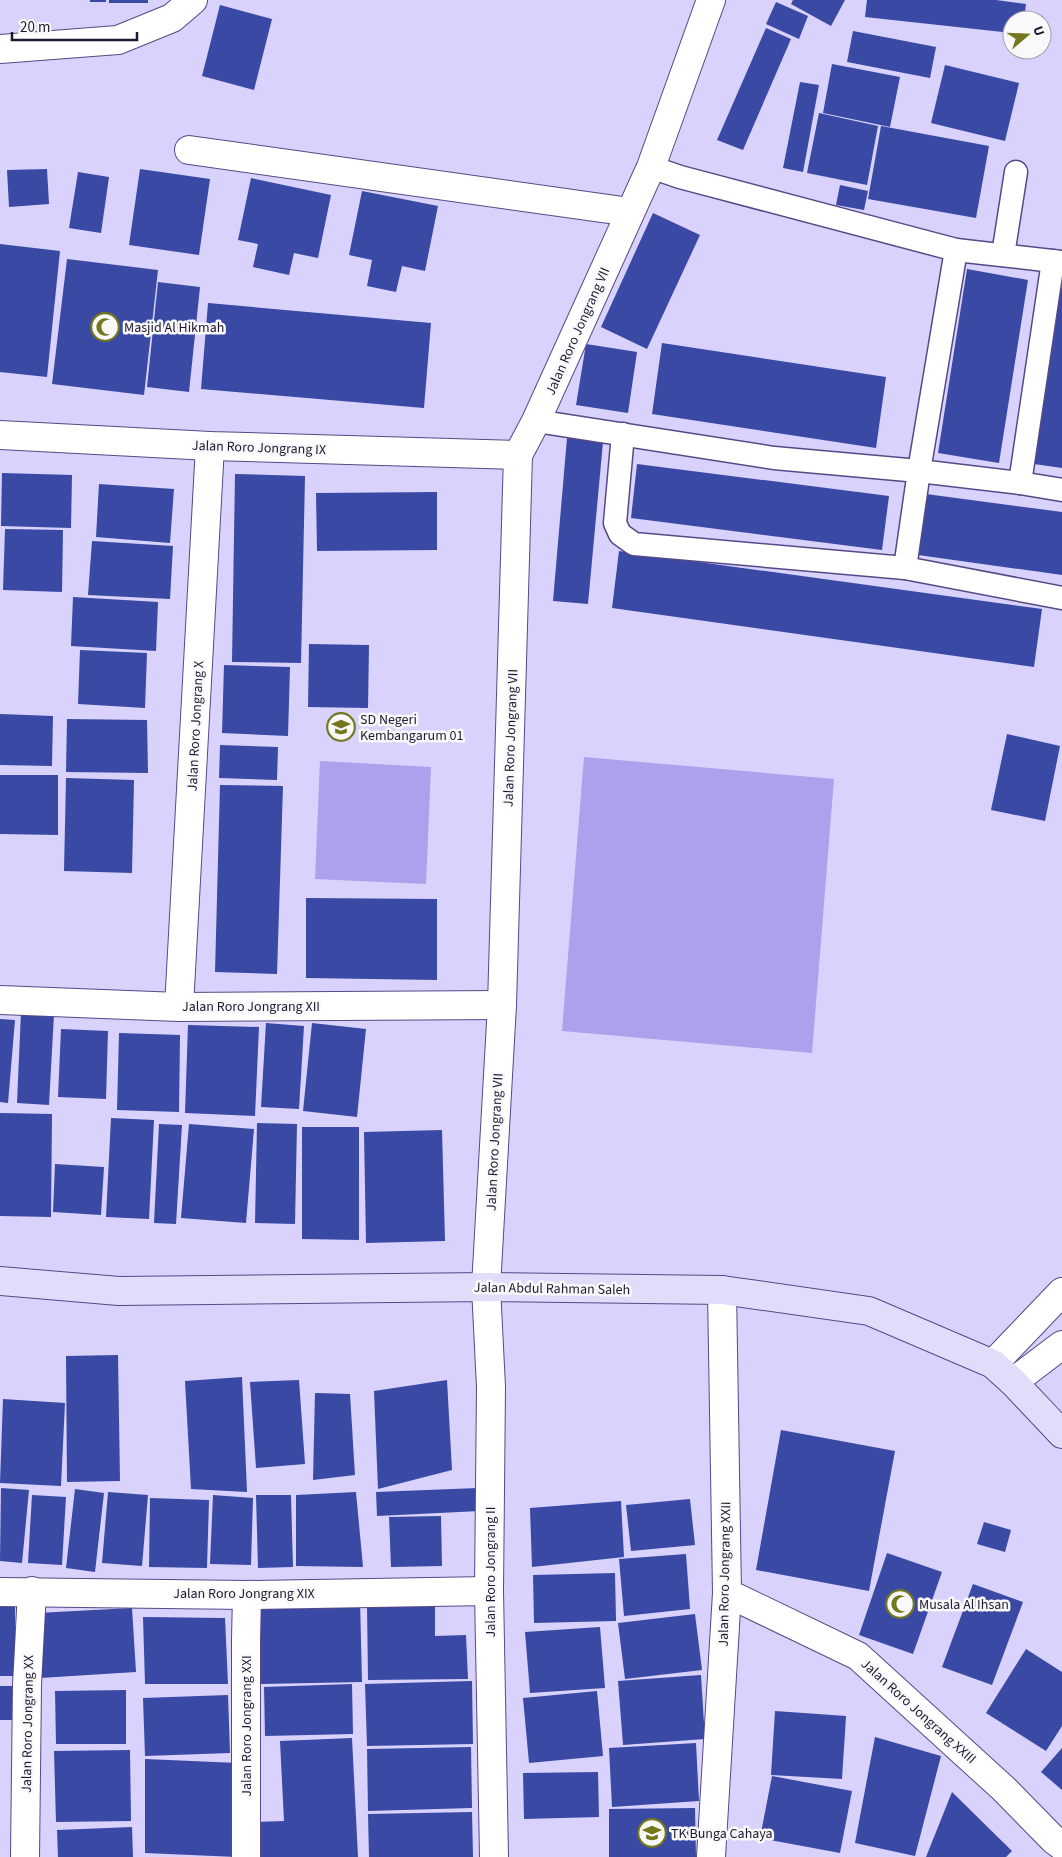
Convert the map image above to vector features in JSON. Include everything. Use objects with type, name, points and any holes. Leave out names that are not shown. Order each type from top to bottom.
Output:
[{"type":"street","points":[[0,49],[118,40],[172,18],[193,0]]},
{"type":"street","name":"Jalan Roro Jongrang VII","points":[[486,1287],[502,1005],[518,455],[536,422],[651,167],[711,0]]},
{"type":"street","points":[[188,150],[630,212]]},
{"type":"street","name":"Jalan Roro Jongrang IX","points":[[0,435],[210,446],[518,455]]},
{"type":"street","name":"Jalan Roro Jongrang X","points":[[179,1007],[210,446]]},
{"type":"street","name":"Jalan Roro Jongrang XII","points":[[0,1000],[179,1007],[502,1005]]},
{"type":"street","name":"Jalan Abdul Rahman Saleh","points":[[0,1281],[119,1291],[486,1287],[722,1290],[869,1311],[993,1364],[1013,1382],[1062,1434]]},
{"type":"street","name":"Jalan Roro Jongrang II","points":[[486,1287],[491,1387],[489,1591],[494,1857]]},
{"type":"street","name":"Jalan Roro Jongrang XXII","points":[[711,1857],[727,1593],[722,1290]]},
{"type":"street","points":[[993,1364],[1062,1292]]},
{"type":"street","points":[[1013,1382],[1062,1346]]},
{"type":"street","name":"Jalan Roro Jongrang XX","points":[[25,1857],[27,1685],[32,1591]]},
{"type":"street","name":"Jalan Roro Jongrang XIX","points":[[0,1592],[247,1595],[489,1591]]},
{"type":"street","name":"Jalan Roro Jongrang XXIII","points":[[727,1593],[858,1656],[1004,1789],[1062,1846]]},
{"type":"street","name":"Jalan Roro Jongrang XXI","points":[[246,1857],[247,1595]]},
{"type":"lane","points":[[651,167],[680,177],[956,250],[1057,262],[1020,483]]},
{"type":"lane","points":[[1003,255],[1016,172]]},
{"type":"lane","points":[[905,568],[919,471],[956,250]]},
{"type":"lane","points":[[536,422],[774,458],[919,471],[1062,490]]},
{"type":"lane","points":[[623,434],[615,523],[620,534],[634,544],[905,568],[1062,598]]},
{"type":"shaded area","points":[[584,757],[834,779],[812,1053],[562,1031]]},
{"type":"shaded area","points":[[320,761],[431,767],[426,884],[315,879]]},
{"type":"building","points":[[90,0],[106,0],[106,2],[90,2]]},
{"type":"building","points":[[109,0],[148,0],[148,3],[109,3]]},
{"type":"building","points":[[793,0],[845,0],[831,26],[791,4]]},
{"type":"building","points":[[867,0],[996,0],[1026,4],[1025,10],[1002,10],[1002,32],[865,17]]},
{"type":"building","points":[[776,2],[808,16],[799,39],[766,24]]},
{"type":"building","points":[[220,5],[272,19],[254,90],[202,76]]},
{"type":"building","points":[[766,28],[791,39],[743,150],[717,140]]},
{"type":"building","points":[[853,31],[936,47],[930,78],[847,62]]},
{"type":"building","points":[[832,64],[900,77],[890,127],[823,113]]},
{"type":"building","points":[[945,65],[1019,83],[1005,141],[931,123]]},
{"type":"building","points":[[800,82],[819,85],[803,172],[783,168]]},
{"type":"building","points":[[819,113],[878,126],[867,185],[807,173]]},
{"type":"building","points":[[881,126],[989,146],[976,218],[868,199]]},
{"type":"building","points":[[47,169],[49,204],[9,207],[7,170]]},
{"type":"building","points":[[140,169],[210,179],[199,255],[129,245]]},
{"type":"building","points":[[78,172],[109,177],[101,233],[69,228]]},
{"type":"building","points":[[251,178],[331,195],[318,258],[294,253],[289,275],[253,267],[258,244],[238,240]]},
{"type":"building","points":[[840,185],[868,191],[864,210],[836,205]]},
{"type":"building","points":[[362,191],[438,206],[425,271],[402,266],[396,292],[367,286],[372,260],[349,255]]},
{"type":"building","points":[[653,213],[700,235],[647,349],[601,327]]},
{"type":"building","points":[[0,244],[60,251],[47,377],[0,372]]},
{"type":"building","name":"Masjid Al Hikmah","points":[[67,259],[158,270],[144,395],[52,384]]},
{"type":"building","points":[[967,269],[1028,280],[999,463],[938,453]]},
{"type":"building","points":[[158,282],[200,287],[189,392],[147,387]]},
{"type":"building","points":[[1058,288],[1062,288],[1062,468],[1034,464]]},
{"type":"building","points":[[208,303],[431,323],[424,408],[201,389]]},
{"type":"building","points":[[662,343],[886,377],[876,448],[652,414]]},
{"type":"building","points":[[586,344],[637,352],[628,413],[576,405]]},
{"type":"building","points":[[567,438],[603,442],[588,604],[553,601]]},
{"type":"building","points":[[637,464],[889,496],[882,550],[631,518]]},
{"type":"building","points":[[2,473],[72,475],[71,528],[1,526]]},
{"type":"building","points":[[235,474],[305,476],[301,663],[232,662]]},
{"type":"building","points":[[99,484],[174,489],[170,543],[96,537]]},
{"type":"building","points":[[437,492],[437,550],[317,551],[316,493]]},
{"type":"building","points":[[926,494],[1062,512],[1062,575],[918,555]]},
{"type":"building","points":[[5,529],[63,530],[62,592],[3,590]]},
{"type":"building","points":[[92,541],[173,546],[170,599],[88,595]]},
{"type":"building","points":[[619,551],[1042,609],[1034,667],[612,608]]},
{"type":"building","points":[[73,597],[158,602],[156,651],[71,646]]},
{"type":"building","points":[[309,644],[369,645],[368,708],[308,707]]},
{"type":"building","points":[[80,650],[147,653],[145,708],[78,704]]},
{"type":"building","points":[[224,665],[290,667],[288,736],[222,733]]},
{"type":"building","points":[[0,714],[53,716],[52,766],[0,765]]},
{"type":"building","points":[[67,719],[147,720],[148,773],[66,772]]},
{"type":"building","points":[[1007,734],[1060,746],[1045,821],[991,810]]},
{"type":"building","points":[[220,745],[278,747],[277,780],[219,778]]},
{"type":"building","points":[[0,775],[58,775],[58,835],[0,834]]},
{"type":"building","points":[[66,778],[134,780],[132,873],[64,871]]},
{"type":"building","points":[[220,785],[283,786],[277,974],[215,972]]},
{"type":"building","points":[[306,898],[437,899],[437,980],[306,978]]},
{"type":"building","points":[[21,1012],[54,1014],[49,1105],[17,1103]]},
{"type":"building","points":[[0,1019],[15,1020],[8,1103],[0,1102]]},
{"type":"building","points":[[266,1023],[304,1026],[299,1109],[261,1107]]},
{"type":"building","points":[[312,1023],[366,1029],[357,1117],[303,1111]]},
{"type":"building","points":[[188,1025],[259,1027],[255,1116],[185,1113]]},
{"type":"building","points":[[61,1029],[108,1031],[106,1099],[58,1097]]},
{"type":"building","points":[[119,1033],[180,1035],[179,1112],[117,1110]]},
{"type":"building","points":[[0,1113],[52,1114],[51,1217],[0,1216]]},
{"type":"building","points":[[111,1118],[154,1120],[149,1219],[106,1217]]},
{"type":"building","points":[[257,1123],[297,1124],[295,1224],[255,1223]]},
{"type":"building","points":[[159,1124],[182,1125],[176,1224],[154,1223]]},
{"type":"building","points":[[189,1124],[254,1129],[246,1223],[181,1218]]},
{"type":"building","points":[[302,1127],[359,1127],[359,1240],[302,1239]]},
{"type":"building","points":[[442,1130],[445,1241],[366,1243],[364,1132]]},
{"type":"building","points":[[55,1164],[104,1167],[101,1215],[53,1212]]},
{"type":"building","points":[[118,1355],[120,1481],[67,1482],[66,1356]]},
{"type":"building","points":[[242,1377],[247,1492],[191,1489],[185,1381]]},
{"type":"building","points":[[299,1380],[305,1464],[256,1468],[250,1382]]},
{"type":"building","points":[[447,1380],[452,1470],[378,1489],[374,1391]]},
{"type":"building","points":[[315,1393],[350,1394],[355,1475],[313,1480]]},
{"type":"building","points":[[3,1399],[65,1403],[61,1486],[0,1483]]},
{"type":"building","points":[[781,1430],[895,1451],[869,1591],[756,1570]]},
{"type":"building","points":[[1,1488],[29,1490],[22,1563],[0,1561]]},
{"type":"building","points":[[478,1488],[480,1511],[377,1516],[376,1492]]},
{"type":"building","points":[[75,1489],[104,1493],[95,1572],[66,1568]]},
{"type":"building","points":[[108,1492],[148,1495],[142,1566],[102,1563]]},
{"type":"building","points":[[356,1492],[363,1567],[296,1566],[296,1495]]},
{"type":"building","points":[[32,1495],[66,1497],[62,1565],[28,1563]]},
{"type":"building","points":[[213,1495],[253,1498],[251,1565],[210,1564]]},
{"type":"building","points":[[256,1495],[291,1495],[293,1567],[258,1568]]},
{"type":"building","points":[[150,1498],[209,1500],[207,1568],[149,1567]]},
{"type":"building","points":[[690,1499],[695,1545],[631,1551],[626,1505]]},
{"type":"building","points":[[621,1501],[624,1557],[532,1567],[530,1508]]},
{"type":"building","points":[[441,1516],[442,1566],[391,1567],[389,1517]]},
{"type":"building","points":[[984,1522],[1011,1530],[1005,1552],[977,1544]]},
{"type":"building","name":"Musala Al Ihsan","points":[[887,1553],[942,1572],[913,1654],[859,1635]]},
{"type":"building","points":[[686,1554],[690,1609],[624,1616],[619,1559]]},
{"type":"building","points":[[615,1573],[616,1621],[534,1623],[533,1575]]},
{"type":"building","points":[[973,1584],[1023,1602],[992,1685],[942,1667]]},
{"type":"building","points":[[360,1599],[362,1682],[261,1684],[259,1601]]},
{"type":"building","points":[[435,1604],[435,1636],[466,1635],[468,1679],[368,1680],[367,1605]]},
{"type":"building","points":[[0,1605],[15,1605],[15,1676],[0,1676]]},
{"type":"building","points":[[132,1608],[136,1672],[40,1678],[37,1613]]},
{"type":"building","points":[[695,1614],[702,1670],[625,1679],[618,1623]]},
{"type":"building","points":[[143,1617],[225,1618],[228,1684],[145,1684]]},
{"type":"building","points":[[600,1627],[605,1688],[530,1693],[525,1632]]},
{"type":"building","points":[[1026,1649],[1062,1672],[1062,1726],[1046,1751],[986,1713]]},
{"type":"building","points":[[701,1675],[705,1739],[623,1745],[618,1681]]},
{"type":"building","points":[[472,1681],[473,1744],[367,1746],[365,1684]]},
{"type":"building","points":[[352,1684],[353,1734],[265,1736],[264,1687]]},
{"type":"building","points":[[0,1686],[12,1686],[14,1720],[0,1720]]},
{"type":"building","points":[[126,1690],[126,1744],[56,1744],[55,1691]]},
{"type":"building","points":[[597,1691],[603,1756],[529,1763],[523,1698]]},
{"type":"building","points":[[228,1695],[230,1753],[145,1756],[143,1698]]},
{"type":"building","points":[[775,1711],[846,1716],[842,1779],[771,1775]]},
{"type":"building","points":[[875,1737],[941,1756],[915,1856],[855,1843]]},
{"type":"building","points":[[352,1738],[358,1857],[256,1857],[255,1822],[284,1821],[280,1741]]},
{"type":"building","points":[[696,1743],[699,1801],[612,1807],[609,1748]]},
{"type":"building","points":[[471,1747],[472,1808],[368,1811],[367,1749]]},
{"type":"building","points":[[1062,1748],[1062,1790],[1041,1772]]},
{"type":"building","points":[[130,1750],[131,1821],[56,1822],[54,1751]]},
{"type":"building","points":[[145,1759],[238,1763],[237,1857],[145,1853]]},
{"type":"building","points":[[598,1772],[599,1817],[524,1819],[523,1773]]},
{"type":"building","points":[[772,1776],[852,1791],[840,1853],[760,1838]]},
{"type":"building","points":[[952,1792],[1012,1851],[1006,1857],[926,1857]]},
{"type":"building","name":"TK Bunga Cahaya","points":[[695,1808],[696,1857],[609,1857],[609,1809]]},
{"type":"building","points":[[472,1812],[473,1857],[369,1857],[368,1814]]},
{"type":"building","points":[[132,1827],[133,1857],[58,1857],[57,1830]]},
{"type":"place","name":"Masjid Al Hikmah","points":[[105,327]]},
{"type":"place","name":"SD Negeri Kembangarum 01","points":[[341,727]]},
{"type":"place","name":"Musala Al Ihsan","points":[[900,1604]]},
{"type":"place","name":"TK Bunga Cahaya","points":[[652,1833]]}]
